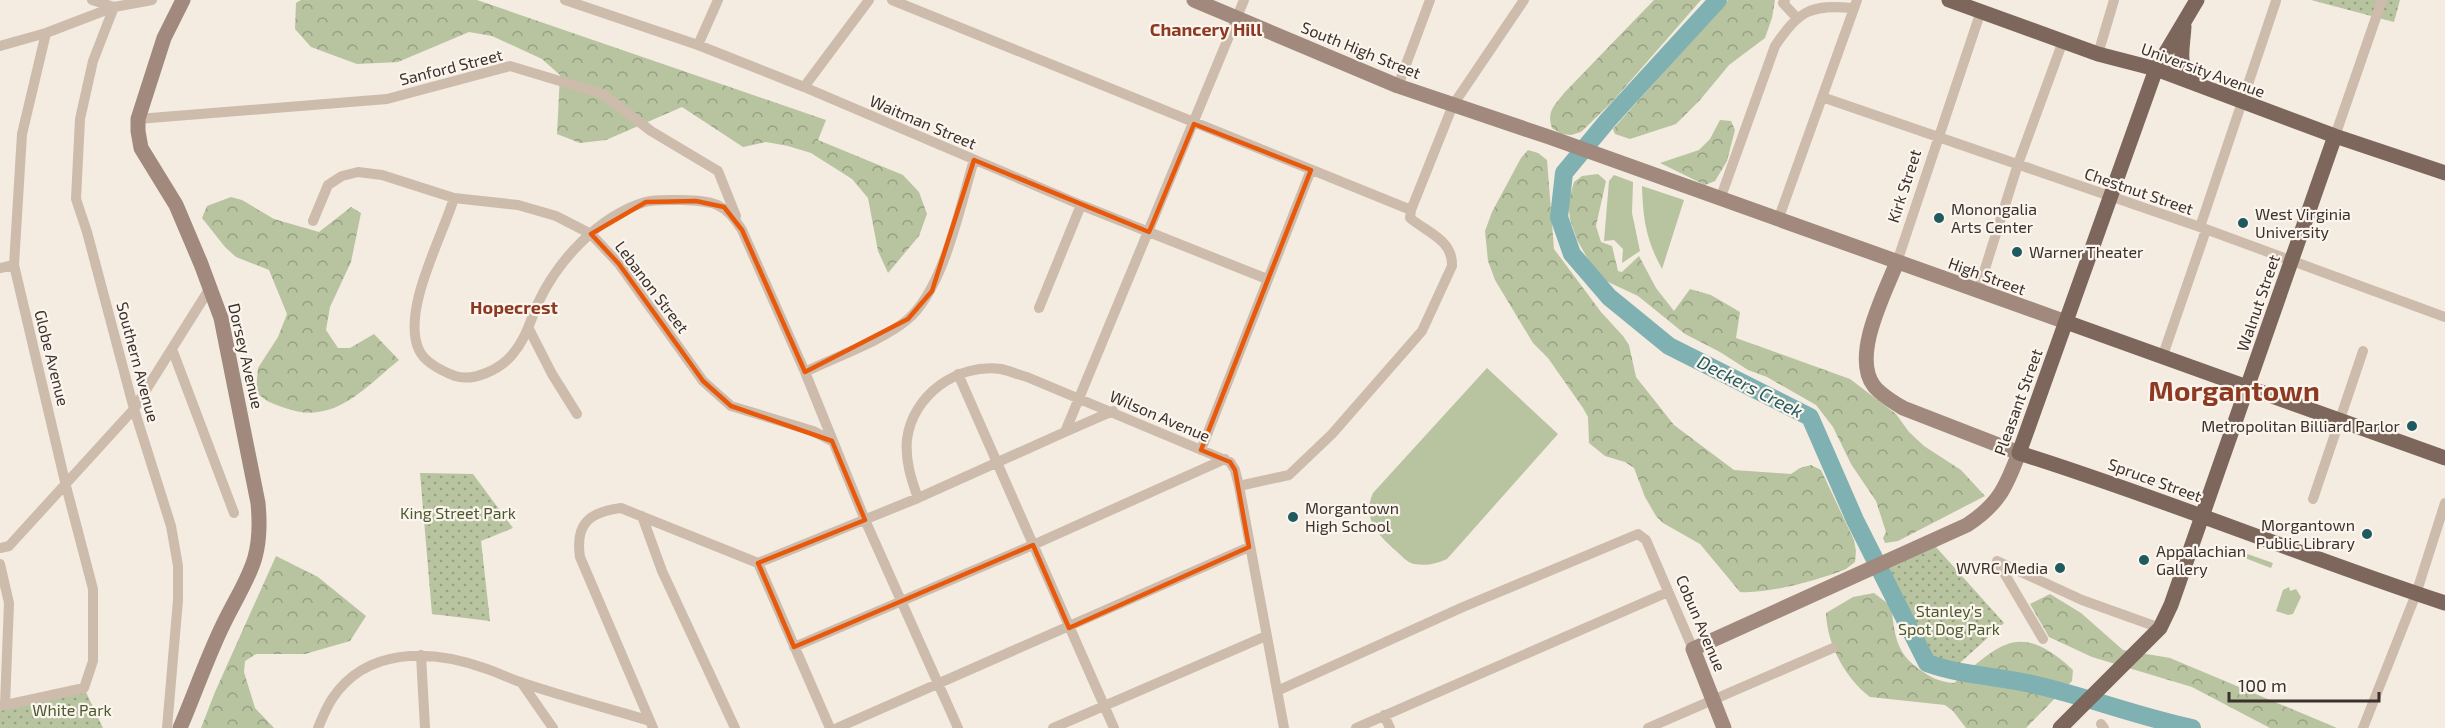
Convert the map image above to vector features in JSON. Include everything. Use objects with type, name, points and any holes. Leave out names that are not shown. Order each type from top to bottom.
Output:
[{"type":"main road","name":"University Avenue","points":[[1949,0],[2098,54],[2156,69],[2335,136],[2445,173]]},
{"type":"main road","name":"Pleasant Street","points":[[2019,453],[2156,69],[2197,0]]},
{"type":"main road","points":[[2185,23],[2181,62],[2184,72],[2201,87]]},
{"type":"main road","name":"Walnut Street","points":[[2060,728],[2145,645],[2160,628],[2171,605],[2335,136]]},
{"type":"main road","name":"High Street","points":[[2066,322],[2445,458]]},
{"type":"main road","name":"Spruce Street","points":[[2019,453],[2086,474],[2445,603]]},
{"type":"street","points":[[92,0],[114,7]]},
{"type":"street","points":[[0,46],[46,33],[114,7],[152,0]]},
{"type":"street","name":"Dorsey Avenue","points":[[180,728],[222,627],[250,575],[258,554],[261,529],[258,503],[221,318],[176,205],[141,147],[138,119],[164,38],[183,0]]},
{"type":"street","name":"Waitman Street","points":[[565,0],[698,45],[804,87],[1081,205],[1268,279]]},
{"type":"street","points":[[698,45],[718,0]]},
{"type":"street","points":[[804,87],[869,0]]},
{"type":"street","points":[[892,0],[1411,210]]},
{"type":"street","name":"South High Street","points":[[1194,0],[1398,86],[1517,127]]},
{"type":"street","points":[[1065,432],[1244,0]]},
{"type":"street","points":[[1398,86],[1430,0]]},
{"type":"street","points":[[1239,486],[1274,480],[1289,475],[1300,467],[1422,331],[1452,266],[1452,258],[1445,242],[1410,218],[1411,210],[1453,105],[1524,0]]},
{"type":"street","points":[[1785,0],[1783,3],[1796,17]]},
{"type":"street","points":[[2098,54],[2114,0]]},
{"type":"street","name":"Walnut Street","points":[[2335,136],[2382,0]]},
{"type":"street","points":[[2163,355],[2276,1]]},
{"type":"street","points":[[1724,191],[1775,46],[1796,17],[1807,10],[1854,4],[1778,220]]},
{"type":"street","name":"Southern Avenue","points":[[114,7],[93,61],[80,119],[76,199],[87,232],[134,409],[171,526],[178,566],[178,600],[167,728]]},
{"type":"street","name":"Kirk Street","points":[[1867,371],[1865,362],[1874,322],[1897,262],[1981,11]]},
{"type":"street","name":"Globe Avenue","points":[[3,705],[84,688],[93,661],[93,589],[66,486],[14,265],[21,134],[46,33]]},
{"type":"street","points":[[1978,291],[2018,164],[2063,41]]},
{"type":"street","name":"Sanford Street","points":[[138,119],[387,99],[510,66],[603,94],[651,131],[718,171],[742,230]]},
{"type":"street","name":"Chestnut Street","points":[[1822,97],[2203,229],[2445,317]]},
{"type":"street","name":"High Street","points":[[1517,127],[2066,322]]},
{"type":"street","points":[[805,372],[881,336],[908,320],[932,291],[974,160]]},
{"type":"street","points":[[1201,450],[1311,170]]},
{"type":"street","name":"Lebanon Street","points":[[313,221],[328,185],[342,176],[358,172],[382,175],[454,198],[518,206],[556,216],[591,234],[619,264],[703,381],[731,406],[813,431],[832,441]]},
{"type":"street","points":[[454,198],[421,288],[414,315],[419,351],[434,366],[458,377],[477,376],[496,368],[512,355],[529,329],[538,303],[549,283],[572,253],[613,217],[646,202],[696,201],[724,207],[732,213],[742,230],[805,372],[865,520],[903,600],[958,728]]},
{"type":"street","points":[[1040,308],[1081,205]]},
{"type":"street","points":[[0,268],[14,265]]},
{"type":"street","points":[[0,548],[9,546],[134,409],[210,288]]},
{"type":"street","points":[[529,329],[552,374],[577,414]]},
{"type":"street","points":[[172,349],[234,513]]},
{"type":"street","points":[[2313,499],[2363,351]]},
{"type":"street","name":"Wilson Avenue","points":[[918,498],[910,476],[907,438],[922,402],[934,389],[958,374],[979,369],[1001,369],[1113,411],[1225,459],[1235,471],[1239,486],[1284,728]]},
{"type":"street","name":"Spruce Street","points":[[1867,371],[1874,386],[1903,408],[2019,453]]},
{"type":"street","points":[[958,374],[1114,728]]},
{"type":"street","points":[[651,725],[580,557],[577,541],[582,528],[591,516],[603,510],[621,508],[758,563],[918,498],[1113,411]]},
{"type":"street","name":"Pleasant Street","points":[[1693,650],[1773,611],[1967,525],[1987,512],[2000,495],[2019,453]]},
{"type":"street","points":[[794,647],[1225,459]]},
{"type":"street","points":[[2363,728],[2416,594],[2445,503]]},
{"type":"street","points":[[642,516],[662,571],[735,728]]},
{"type":"street","name":"Cobun Avenue","points":[[1276,691],[1463,607],[1641,533],[1693,650],[1724,728]]},
{"type":"street","points":[[837,728],[1249,547]]},
{"type":"street","points":[[2043,639],[1997,561],[2082,600],[2160,628]]},
{"type":"street","points":[[758,563],[830,728]]},
{"type":"street","points":[[0,564],[9,603],[3,705]]},
{"type":"street","points":[[1356,728],[1668,592]]},
{"type":"street","points":[[1053,728],[1266,636]]},
{"type":"street","points":[[1648,728],[1833,648]]},
{"type":"street","points":[[318,728],[331,700],[345,683],[365,667],[388,658],[405,655],[421,655],[483,667],[651,725]]},
{"type":"street","points":[[421,655],[425,728]]},
{"type":"street","points":[[521,682],[553,728]]},
{"type":"street","points":[[1384,715],[1390,728]]},
{"type":"highlighted area","points":[[1194,124],[1311,170],[1201,450],[1230,462],[1235,470],[1249,547],[1069,628],[1033,545],[794,647],[758,563],[865,520],[832,441],[731,406],[703,381],[619,264],[591,234],[646,202],[696,201],[724,207],[742,230],[805,372],[908,319],[932,291],[974,160],[1149,232]]},
{"type":"green space","points":[[301,0],[477,0],[826,120],[818,140],[903,175],[919,192],[927,214],[919,236],[888,273],[878,251],[868,198],[852,179],[811,153],[766,142],[743,147],[682,107],[606,140],[580,143],[557,134],[560,75],[542,59],[492,36],[469,32],[398,62],[357,64],[311,47],[295,29],[296,3]]},
{"type":"green space","points":[[1654,0],[1701,0],[1612,102],[1581,132],[1571,135],[1561,134],[1552,128],[1550,117],[1552,108]]},
{"type":"green space","points":[[1728,0],[1775,0],[1765,38],[1729,65],[1700,100],[1676,124],[1630,139],[1615,134],[1613,129]]},
{"type":"green space","points":[[2311,0],[2400,0],[2394,22]]},
{"type":"green space","points":[[1720,120],[1731,121],[1735,130],[1727,161],[1715,181],[1705,185],[1660,163],[1699,150],[1710,139]]},
{"type":"green space","points":[[1528,150],[1538,153],[1547,160],[1554,249],[1629,345],[1636,377],[1674,425],[1734,470],[1791,474],[1811,465],[1821,470],[1854,540],[1855,562],[1846,569],[1794,585],[1765,591],[1740,592],[1700,544],[1663,523],[1656,516],[1645,497],[1634,468],[1625,462],[1605,456],[1589,443],[1588,417],[1548,358],[1533,343],[1495,280],[1488,261],[1485,231],[1492,212],[1521,158]]},
{"type":"green space","points":[[1598,174],[1606,181],[1596,226],[1601,242],[1612,246],[1618,271],[1622,272],[1639,256],[1656,288],[1674,311],[1690,289],[1711,295],[1740,312],[1736,338],[1850,379],[1896,414],[1909,432],[1924,446],[1961,470],[1985,496],[1898,541],[1885,543],[1883,538],[1886,532],[1876,501],[1851,464],[1833,427],[1816,405],[1685,334],[1638,296],[1604,280],[1596,273],[1577,240],[1570,219],[1568,203],[1574,182],[1582,176]]},
{"type":"green space","points":[[1614,175],[1633,182],[1632,213],[1640,251],[1622,263],[1623,249],[1614,240],[1604,241],[1609,181]]},
{"type":"green space","points":[[1642,186],[1684,200],[1662,269],[1646,229]]},
{"type":"green space","points":[[231,197],[242,200],[274,219],[319,232],[351,207],[361,213],[351,262],[330,307],[326,330],[338,348],[350,348],[374,334],[399,360],[347,401],[319,412],[303,412],[273,404],[256,392],[258,368],[278,337],[287,314],[269,270],[236,257],[202,218],[207,206]]},
{"type":"green space","points":[[1487,368],[1558,434],[1447,559],[1427,565],[1411,563],[1388,544],[1373,525],[1369,510],[1373,493]]},
{"type":"green space","name":"King Street Park","points":[[420,473],[473,474],[513,528],[481,541],[490,621],[432,614]]},
{"type":"green space","name":"Stanley's Spot Dog Park","points":[[1936,547],[2004,623],[1950,672],[1927,663],[1884,571]]},
{"type":"green space","points":[[2239,551],[2273,563],[2271,568],[2237,555]]},
{"type":"green space","points":[[276,556],[318,577],[366,616],[350,641],[305,654],[256,654],[245,661],[244,672],[255,708],[274,728],[201,728],[215,692]]},
{"type":"green space","points":[[2289,587],[2290,591],[2296,589],[2301,597],[2293,614],[2288,615],[2276,611],[2283,590]]},
{"type":"green space","points":[[1874,593],[1891,606],[1898,642],[1905,656],[1911,663],[1935,679],[1954,683],[1984,657],[2011,643],[2024,642],[2038,645],[2073,670],[2072,681],[2026,728],[1966,728],[1953,711],[1945,705],[1870,697],[1853,680],[1839,660],[1830,637],[1826,613],[1853,597]]},
{"type":"green space","points":[[2050,594],[2081,613],[2123,650],[2170,658],[2337,728],[2270,728],[2192,687],[2092,657],[2049,637],[2030,604]]},
{"type":"green space","name":"White Park","points":[[84,688],[103,728],[0,728],[0,706]]},
{"type":"waterway","name":"Deckers Creek","points":[[1718,0],[1608,120],[1564,173],[1559,217],[1572,254],[1609,297],[1669,346],[1810,417],[1855,520],[1927,663],[1954,671],[2036,685],[2192,728]]},
{"type":"place","name":"Monongalia Arts Center","points":[[1939,218]]},
{"type":"place","name":"West Virginia University","points":[[2243,223]]},
{"type":"place","name":"Warner Theater","points":[[2017,252]]},
{"type":"place","name":"Metropolitan Billiard Parlor","points":[[2412,426]]},
{"type":"place","name":"Morgantown High School","points":[[1293,517]]},
{"type":"place","name":"Morgantown Public Library","points":[[2367,534]]},
{"type":"place","name":"Appalachian Gallery","points":[[2144,560]]},
{"type":"place","name":"WVRC Media","points":[[2060,568]]},
{"type":"district","name":"Chancery Hill","points":[[1206,30]]},
{"type":"district","name":"Hopecrest","points":[[514,308]]},
{"type":"district","name":"Morgantown","points":[[2234,391]]}]
